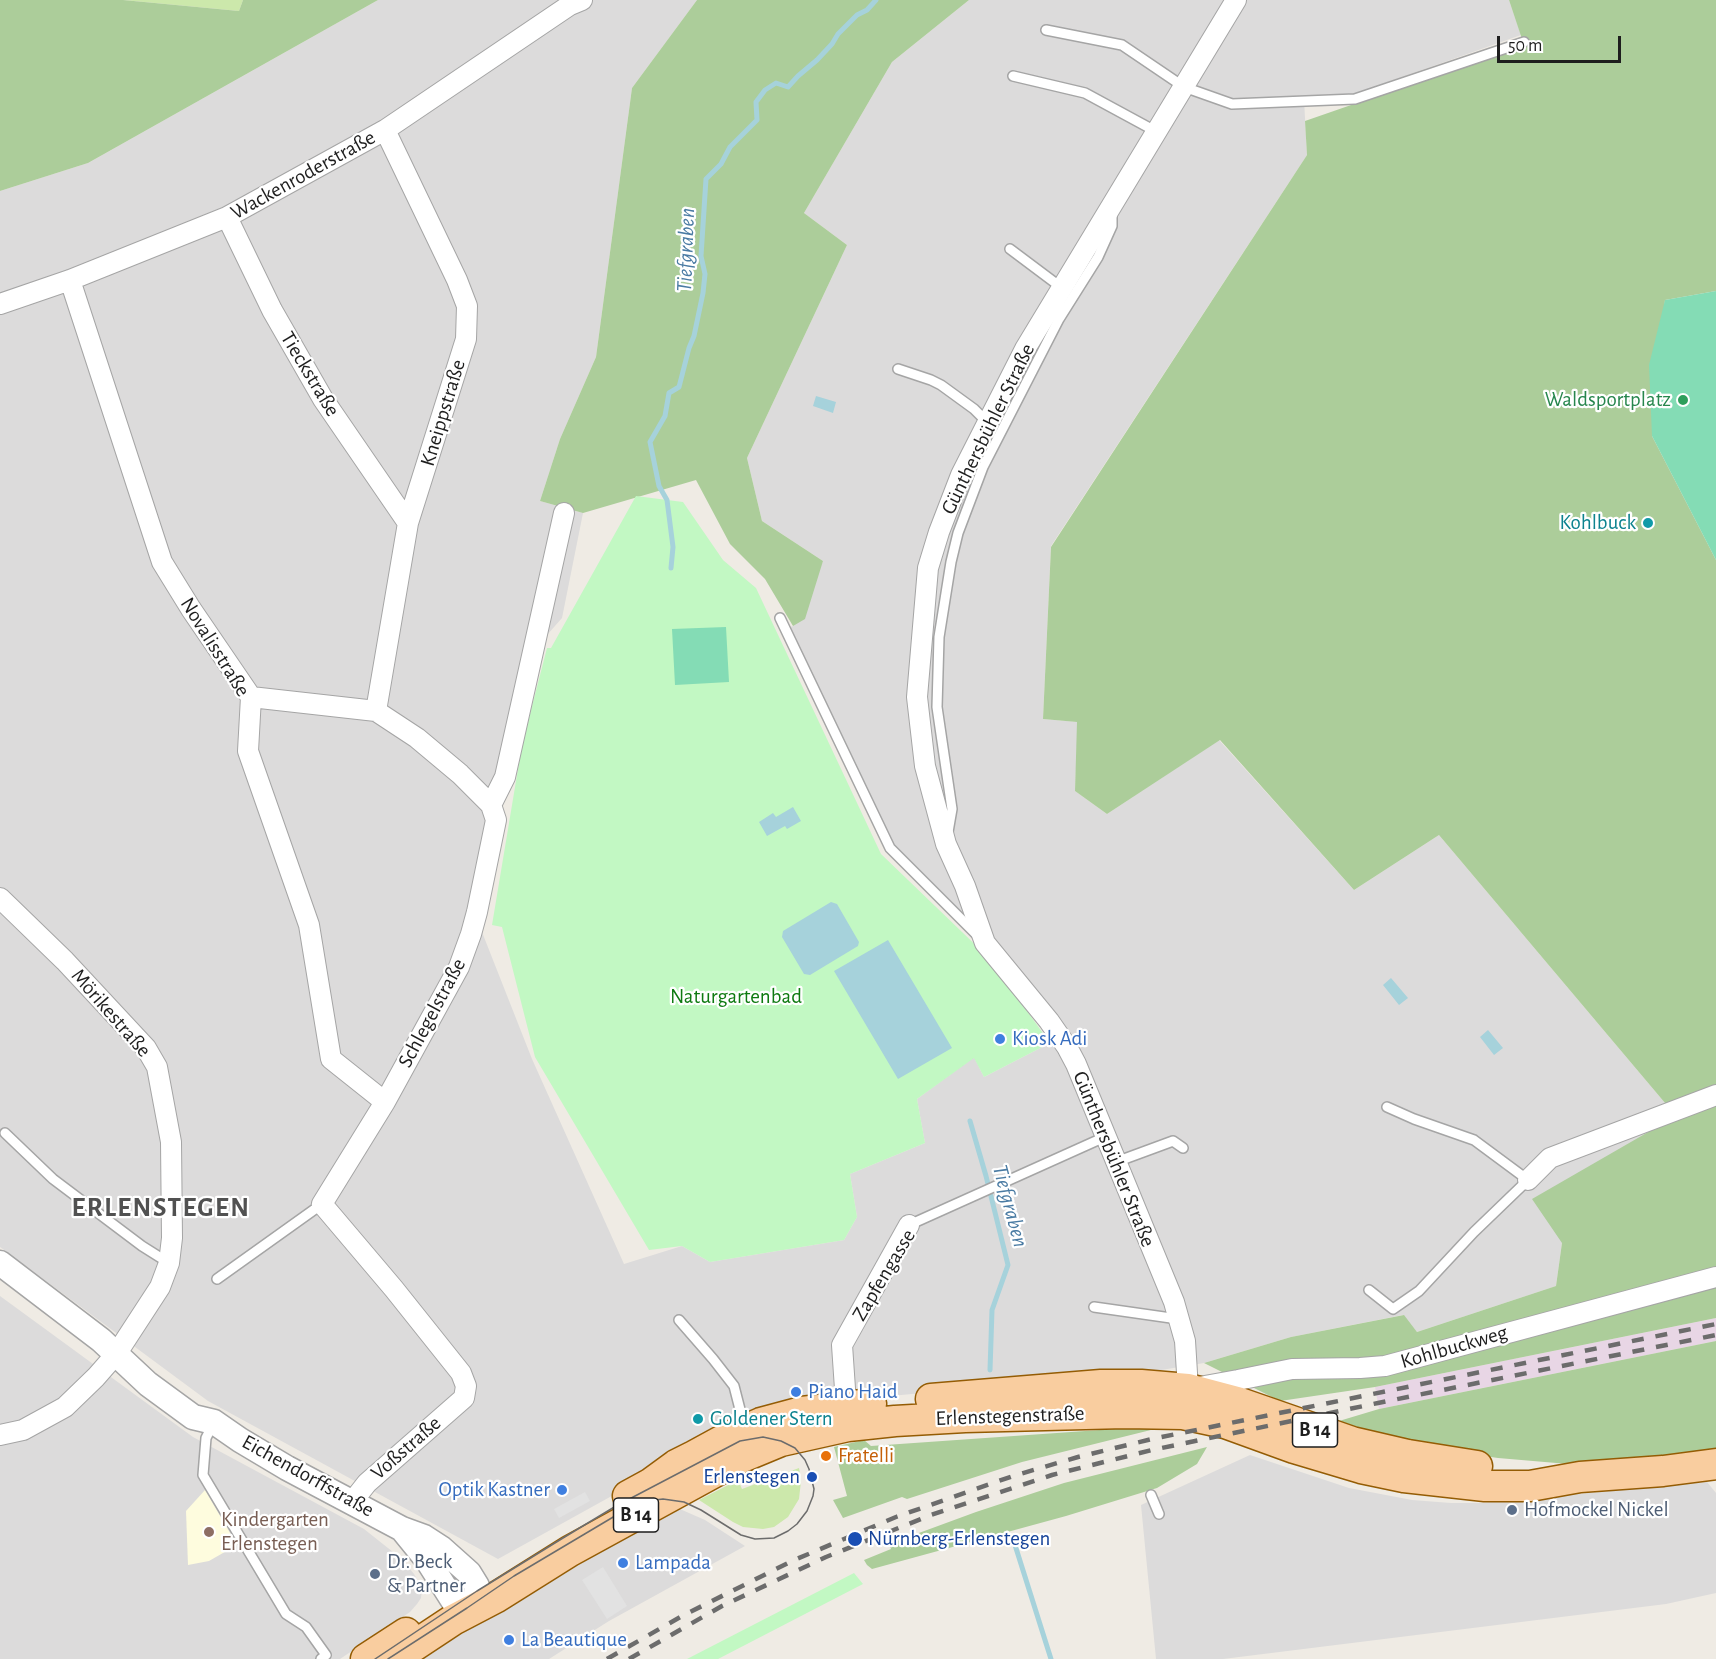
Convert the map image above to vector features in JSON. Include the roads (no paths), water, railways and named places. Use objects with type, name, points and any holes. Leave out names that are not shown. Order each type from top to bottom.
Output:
[{"type":"main road","name":"Erlenstegenstraße","points":[[1186,1401],[1224,1426],[1344,1463],[1404,1477],[1445,1472]]},
{"type":"main road","name":"Erlenstegenstraße","points":[[366,1659],[468,1599],[495,1598],[566,1543],[676,1465],[745,1429],[802,1412],[895,1421],[951,1407],[1125,1413],[1186,1401],[1237,1402],[1352,1442],[1494,1486],[1530,1486],[1580,1477],[1663,1471],[1716,1464]]},
{"type":"main road","name":"Erlenstegenstraße","points":[[566,1543],[740,1458],[847,1416]]},
{"type":"main road","name":"Erlenstegenstraße","points":[[408,1653],[453,1620],[468,1599]]},
{"type":"street","name":"Wackenroderstraße","points":[[0,303],[70,280],[227,217],[385,130],[570,5],[582,0]]},
{"type":"street","name":"Günthersbühler Straße","points":[[1186,1401],[1185,1341],[1180,1319],[1076,1064],[1049,1021],[985,943],[965,886],[946,844],[925,766],[917,697],[928,568],[961,475],[1025,349],[1236,0]]},
{"type":"street","name":"Kneippstraße","points":[[376,711],[408,523],[466,339],[467,306],[457,280],[385,130]]},
{"type":"street","name":"Tieckstraße","points":[[227,217],[272,310],[323,399],[408,523]]},
{"type":"street","name":"Novalisstraße","points":[[70,280],[162,562],[251,697],[248,751],[309,925],[331,1059],[385,1102]]},
{"type":"street","name":"Schlegelstraße","points":[[322,1204],[385,1102],[459,967],[471,933],[496,820],[492,805],[505,777],[564,513]]},
{"type":"street","points":[[251,697],[376,711],[417,738],[492,805]]},
{"type":"street","name":"Mörikestraße","points":[[0,898],[65,960],[146,1048],[157,1067],[171,1142],[172,1238],[169,1263],[160,1287],[117,1353],[65,1407],[23,1431],[0,1435]]},
{"type":"street","points":[[1528,1180],[1550,1158],[1716,1095]]},
{"type":"street","name":"Voßstraße","points":[[322,1204],[461,1373],[466,1386],[464,1398],[367,1483],[352,1502]]},
{"type":"street","name":"Zapfengasse","points":[[847,1416],[842,1345],[909,1225]]},
{"type":"street","name":"Eichendorffstraße","points":[[0,1263],[117,1353],[158,1371],[202,1407],[214,1422],[272,1459],[402,1529],[428,1561],[468,1599]]},
{"type":"street","name":"Kohlbuckweg","points":[[1186,1401],[1238,1380],[1292,1369],[1360,1368],[1410,1361],[1716,1277]]},
{"type":"lane","points":[[1046,30],[1122,45],[1184,87],[1232,104],[1355,99],[1524,42]]},
{"type":"lane","points":[[1012,76],[1085,93],[1157,132]]},
{"type":"lane","points":[[946,844],[952,809],[938,707],[939,637],[958,533],[983,467],[1059,319],[1098,257],[1112,226],[1112,208]]},
{"type":"lane","points":[[1010,249],[1062,288]]},
{"type":"lane","points":[[898,369],[941,385],[974,409],[987,422]]},
{"type":"lane","points":[[780,618],[890,848],[985,943]]},
{"type":"lane","points":[[1369,1290],[1393,1309],[1419,1291],[1474,1232],[1528,1180],[1474,1140],[1387,1107]]},
{"type":"lane","points":[[5,1133],[53,1179],[141,1246],[169,1263]]},
{"type":"lane","name":"Zapfengasse","points":[[909,1225],[1107,1136]]},
{"type":"lane","points":[[1116,1162],[1173,1142],[1183,1148]]},
{"type":"lane","name":"Schlegelstraße","points":[[217,1279],[322,1204]]},
{"type":"lane","points":[[1094,1307],[1180,1319]]},
{"type":"lane","points":[[679,1320],[734,1386],[745,1429]]},
{"type":"lane","points":[[214,1422],[206,1438],[203,1475],[286,1614],[306,1627],[326,1655],[321,1659]]},
{"type":"lane","points":[[1151,1495],[1159,1514]]},
{"type":"water","points":[[816,396],[836,402],[833,413],[813,406]]},
{"type":"water","points":[[793,807],[801,821],[787,829],[785,826],[767,836],[759,822],[773,813],[776,817]]},
{"type":"water","points":[[831,902],[837,904],[859,942],[858,946],[810,975],[804,974],[782,937],[783,931]]},
{"type":"water","points":[[888,940],[952,1048],[898,1079],[834,971]]},
{"type":"water","points":[[1391,978],[1408,998],[1399,1005],[1383,985]]},
{"type":"water","points":[[1488,1030],[1503,1048],[1494,1055],[1480,1037]]},
{"type":"waterway","name":"Tiefgraben","points":[[671,568],[673,547],[667,500],[659,486],[650,442],[665,416],[669,393],[679,387],[694,336],[705,274],[701,256],[706,179],[721,164],[730,147],[757,120],[756,102],[765,90],[776,83],[788,87],[817,60],[857,15],[867,10],[876,0]]},
{"type":"waterway","name":"Tiefgraben","points":[[970,1121],[1008,1265],[992,1310],[990,1370]]},
{"type":"waterway","name":"Tiefgraben","points":[[1015,1545],[1051,1659]]},
{"type":"tram line","points":[[375,1659],[477,1591],[616,1506],[740,1441],[763,1437],[781,1441],[795,1448],[805,1460],[814,1489],[813,1496],[807,1511],[797,1524],[774,1538],[755,1539],[741,1535],[684,1502],[663,1499],[647,1501],[620,1513],[514,1576],[388,1659]]},
{"type":"railway","points":[[607,1659],[682,1616],[792,1561],[896,1517],[1013,1476],[1152,1439],[1716,1324]]},
{"type":"railway","points":[[629,1659],[722,1606],[826,1557],[931,1515],[1052,1475],[1152,1450],[1716,1335]]},
{"type":"place","name":"Waldsportplatz","points":[[1683,400]]},
{"type":"place","name":"Kohlbuck","points":[[1648,523]]},
{"type":"place","name":"Kiosk Adi","points":[[1000,1039]]},
{"type":"place","name":"Piano Haid","points":[[796,1392]]},
{"type":"place","name":"Goldener Stern","points":[[698,1419]]},
{"type":"place","name":"Fratelli","points":[[826,1456]]},
{"type":"place","name":"Erlenstegen","points":[[812,1477]]},
{"type":"place","name":"Optik Kastner","points":[[562,1490]]},
{"type":"place","name":"Hofmockel Nickel","points":[[1512,1510]]},
{"type":"place","name":"Kindergarten Erlenstegen","points":[[209,1532]]},
{"type":"place","name":"Nürnberg-Erlenstegen","points":[[855,1539]]},
{"type":"place","name":"Lampada","points":[[623,1563]]},
{"type":"place","name":"Dr. Beck & Partner","points":[[375,1574]]},
{"type":"place","name":"La Beautique","points":[[509,1640]]},
{"type":"district","name":"ERLENSTEGEN","points":[[161,1208]]},
{"type":"park label","name":"Naturgartenbad","points":[[736,997]]}]
